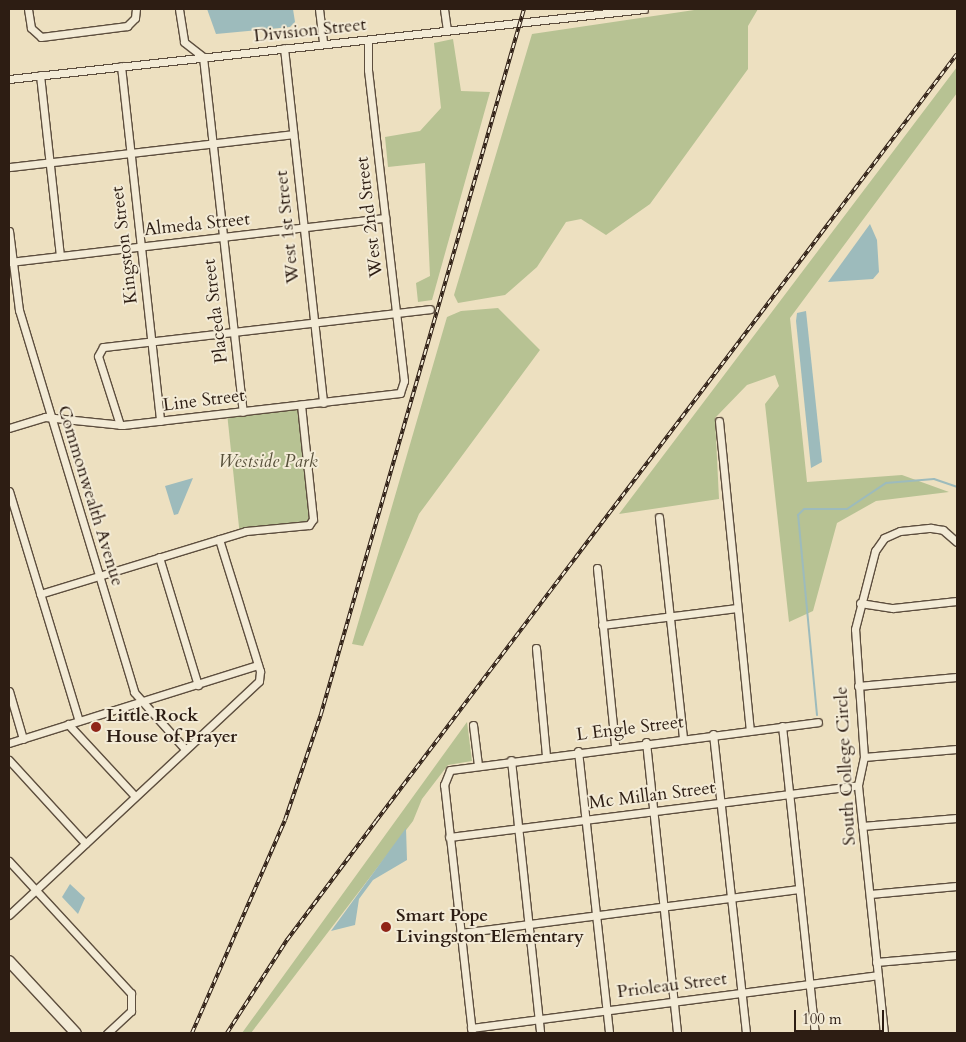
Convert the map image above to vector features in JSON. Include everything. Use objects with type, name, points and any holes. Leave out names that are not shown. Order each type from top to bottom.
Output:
[{"type":"street","points":[[28,9],[31,28],[37,35],[127,26],[133,21],[136,9]]},
{"type":"street","points":[[179,9],[184,42],[203,57]]},
{"type":"street","points":[[320,9],[323,43]]},
{"type":"street","points":[[444,9],[447,31]]},
{"type":"street","name":"Division Street","points":[[9,79],[644,9]]},
{"type":"street","name":"West 2nd Street","points":[[368,40],[402,390]]},
{"type":"street","name":"West 1st Street","points":[[284,48],[323,403]]},
{"type":"street","name":"Placeda Street","points":[[203,57],[243,412]]},
{"type":"street","name":"Kingston Street","points":[[120,66],[160,421]]},
{"type":"street","points":[[40,75],[60,256]]},
{"type":"street","points":[[9,167],[293,134]]},
{"type":"street","name":"Almeda Street","points":[[11,262],[385,218]]},
{"type":"street","name":"Commonwealth Avenue","points":[[9,231],[16,299],[99,576],[140,702],[185,749]]},
{"type":"street","points":[[9,302],[16,299]]},
{"type":"street","points":[[120,425],[98,356],[103,347],[430,309]]},
{"type":"street","name":"Line Street","points":[[9,428],[51,418],[120,425],[397,395],[402,390]]},
{"type":"street","points":[[40,594],[246,531],[311,524],[300,405]]},
{"type":"street","points":[[719,421],[750,730]]},
{"type":"street","points":[[9,491],[79,721]]},
{"type":"street","points":[[659,517],[683,738]]},
{"type":"street","name":"South College Circle","points":[[884,1033],[858,784],[864,757],[854,642],[860,603],[875,551],[890,534],[938,529],[957,542]]},
{"type":"street","points":[[9,915],[259,680],[258,665],[219,539]]},
{"type":"street","points":[[160,557],[198,685]]},
{"type":"street","points":[[596,568],[614,746]]},
{"type":"street","points":[[860,603],[902,608],[957,601]]},
{"type":"street","points":[[602,625],[737,608]]},
{"type":"street","points":[[536,648],[546,755]]},
{"type":"street","points":[[9,743],[258,665]]},
{"type":"street","points":[[858,686],[957,677]]},
{"type":"street","points":[[9,691],[23,739]]},
{"type":"street","name":"L Engle Street","points":[[449,838],[444,786],[447,773],[478,765],[578,750],[818,722]]},
{"type":"street","points":[[68,724],[135,796]]},
{"type":"street","points":[[473,725],[478,765]]},
{"type":"street","points":[[782,726],[815,1033]]},
{"type":"street","points":[[713,734],[746,1033]]},
{"type":"street","points":[[646,742],[677,1033]]},
{"type":"street","points":[[864,757],[957,749]]},
{"type":"street","points":[[578,750],[609,1033]]},
{"type":"street","points":[[9,760],[85,843]]},
{"type":"street","points":[[511,760],[540,1033]]},
{"type":"street","name":"Mc Millan Street","points":[[449,838],[858,784]]},
{"type":"street","points":[[862,826],[957,818]]},
{"type":"street","points":[[449,838],[472,1031]]},
{"type":"street","points":[[9,861],[131,992],[134,1003],[131,1011],[107,1033]]},
{"type":"street","points":[[870,894],[957,886]]},
{"type":"street","points":[[460,933],[799,889]]},
{"type":"street","points":[[876,962],[957,955]]},
{"type":"street","points":[[9,961],[76,1033]]},
{"type":"street","name":"Prioleau Street","points":[[472,1031],[538,1019],[878,975]]},
{"type":"green space","points":[[701,9],[758,9],[748,26],[748,69],[650,204],[606,235],[581,219],[566,222],[537,267],[505,295],[458,303],[454,295],[532,34]]},
{"type":"green space","points":[[453,39],[461,91],[490,92],[432,300],[418,302],[416,283],[430,276],[425,163],[388,167],[385,137],[420,131],[441,108],[434,43]]},
{"type":"green space","points":[[957,67],[957,93],[790,318],[807,482],[902,475],[949,492],[876,501],[837,523],[813,611],[789,622],[765,404],[779,386],[775,375],[747,385],[715,418],[719,499],[619,514]]},
{"type":"green space","points":[[498,308],[540,350],[419,514],[363,646],[352,644],[447,317],[461,311]]},
{"type":"green space","name":"Westside Park","points":[[298,409],[311,528],[240,536],[227,416]]},
{"type":"green space","points":[[467,722],[472,761],[448,765],[422,799],[413,821],[251,1033],[242,1033]]},
{"type":"water","points":[[207,9],[293,9],[295,22],[290,27],[216,34]]},
{"type":"water","points":[[870,224],[877,240],[879,272],[873,279],[828,282]]},
{"type":"water","points":[[806,311],[822,462],[811,468],[796,321],[797,313]]},
{"type":"water","points":[[193,478],[178,514],[174,515],[165,486]]},
{"type":"water","points":[[406,828],[407,860],[373,880],[359,899],[355,925],[331,931]]},
{"type":"water","points":[[70,884],[85,898],[78,914],[62,897]]},
{"type":"waterway","points":[[817,715],[798,515],[804,509],[847,509],[886,483],[934,479],[957,487]]},
{"type":"railway","points":[[192,1033],[285,820],[321,714],[524,9]]},
{"type":"railway","points":[[227,1033],[287,940],[957,54]]},
{"type":"place","name":"Little Rock House of Prayer","points":[[96,727]]},
{"type":"place","name":"Smart Pope Livingston Elementary","points":[[386,927]]}]
